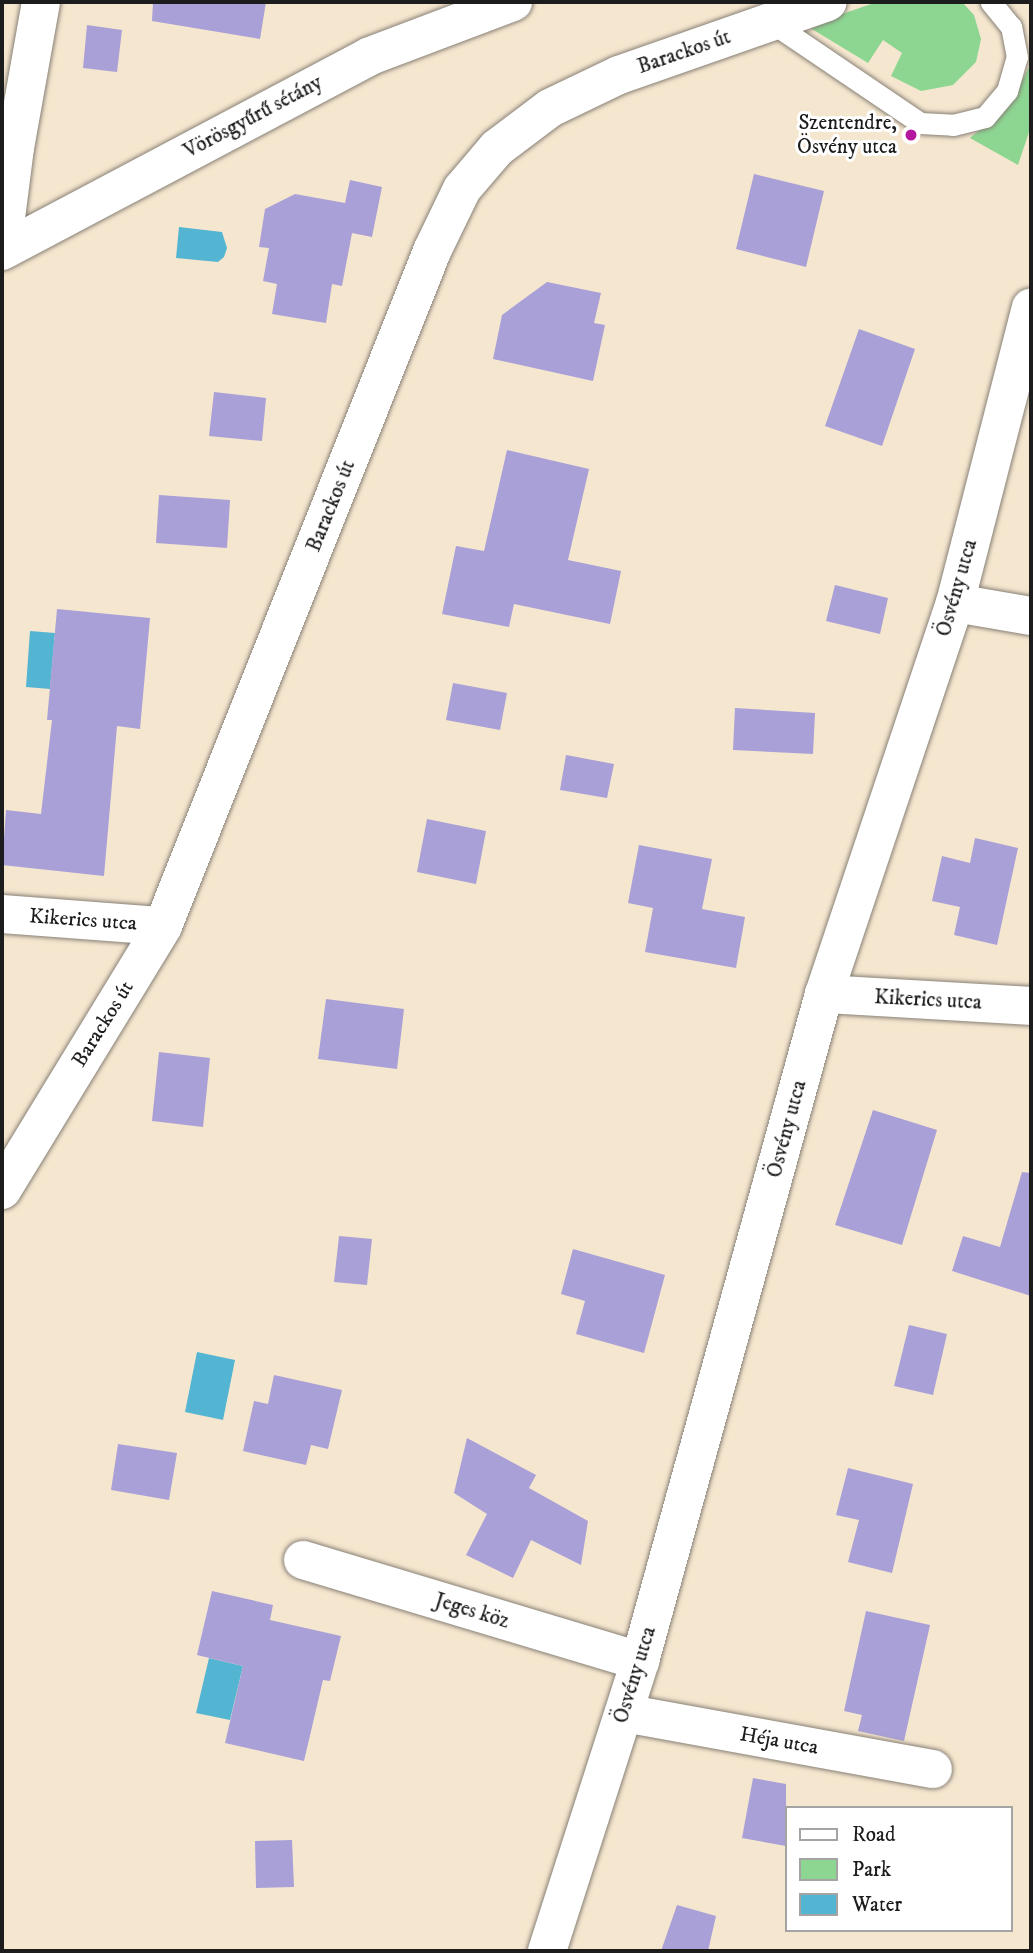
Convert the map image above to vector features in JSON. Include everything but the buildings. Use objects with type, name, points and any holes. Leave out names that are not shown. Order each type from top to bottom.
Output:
[{"type":"street","points":[[2,250],[15,148],[41,2]]},
{"type":"street","name":"Vörösgyűrű sétány","points":[[2,250],[370,56],[513,2]]},
{"type":"street","name":"Barackos út","points":[[2,1190],[163,926],[432,251],[462,189],[496,148],[550,108],[619,75],[828,2]]},
{"type":"street","name":"Ösvény utca","points":[[547,1951],[640,1661],[824,994],[955,603],[1031,308]]},
{"type":"street","points":[[955,603],[1031,616]]},
{"type":"street","name":"Kikerics utca","points":[[2,914],[163,926]]},
{"type":"street","name":"Kikerics utca","points":[[824,994],[1031,1006]]},
{"type":"street","name":"Jeges köz","points":[[303,1560],[640,1661]]},
{"type":"street","name":"Héja utca","points":[[624,1713],[933,1769]]},
{"type":"lane","points":[[771,22],[920,123],[953,125],[985,117],[1007,91],[1017,57],[1012,27],[991,2]]},
{"type":"green space","points":[[877,2],[962,2],[974,15],[981,39],[976,62],[953,85],[921,91],[891,76],[902,53],[883,40],[868,63],[807,26]]},
{"type":"green space","points":[[1031,56],[1031,126],[1018,165],[970,138],[1010,105],[1029,67]]},
{"type":"water","points":[[179,227],[222,232],[227,248],[224,257],[218,262],[176,258]]},
{"type":"water","points":[[30,631],[55,633],[50,689],[26,687]]},
{"type":"water","points":[[197,1352],[235,1360],[223,1420],[185,1412]]},
{"type":"water","points":[[209,1658],[243,1666],[230,1720],[196,1713]]},
{"type":"place","name":"Szentendre, Ösvény utca","points":[[911,135]]}]
